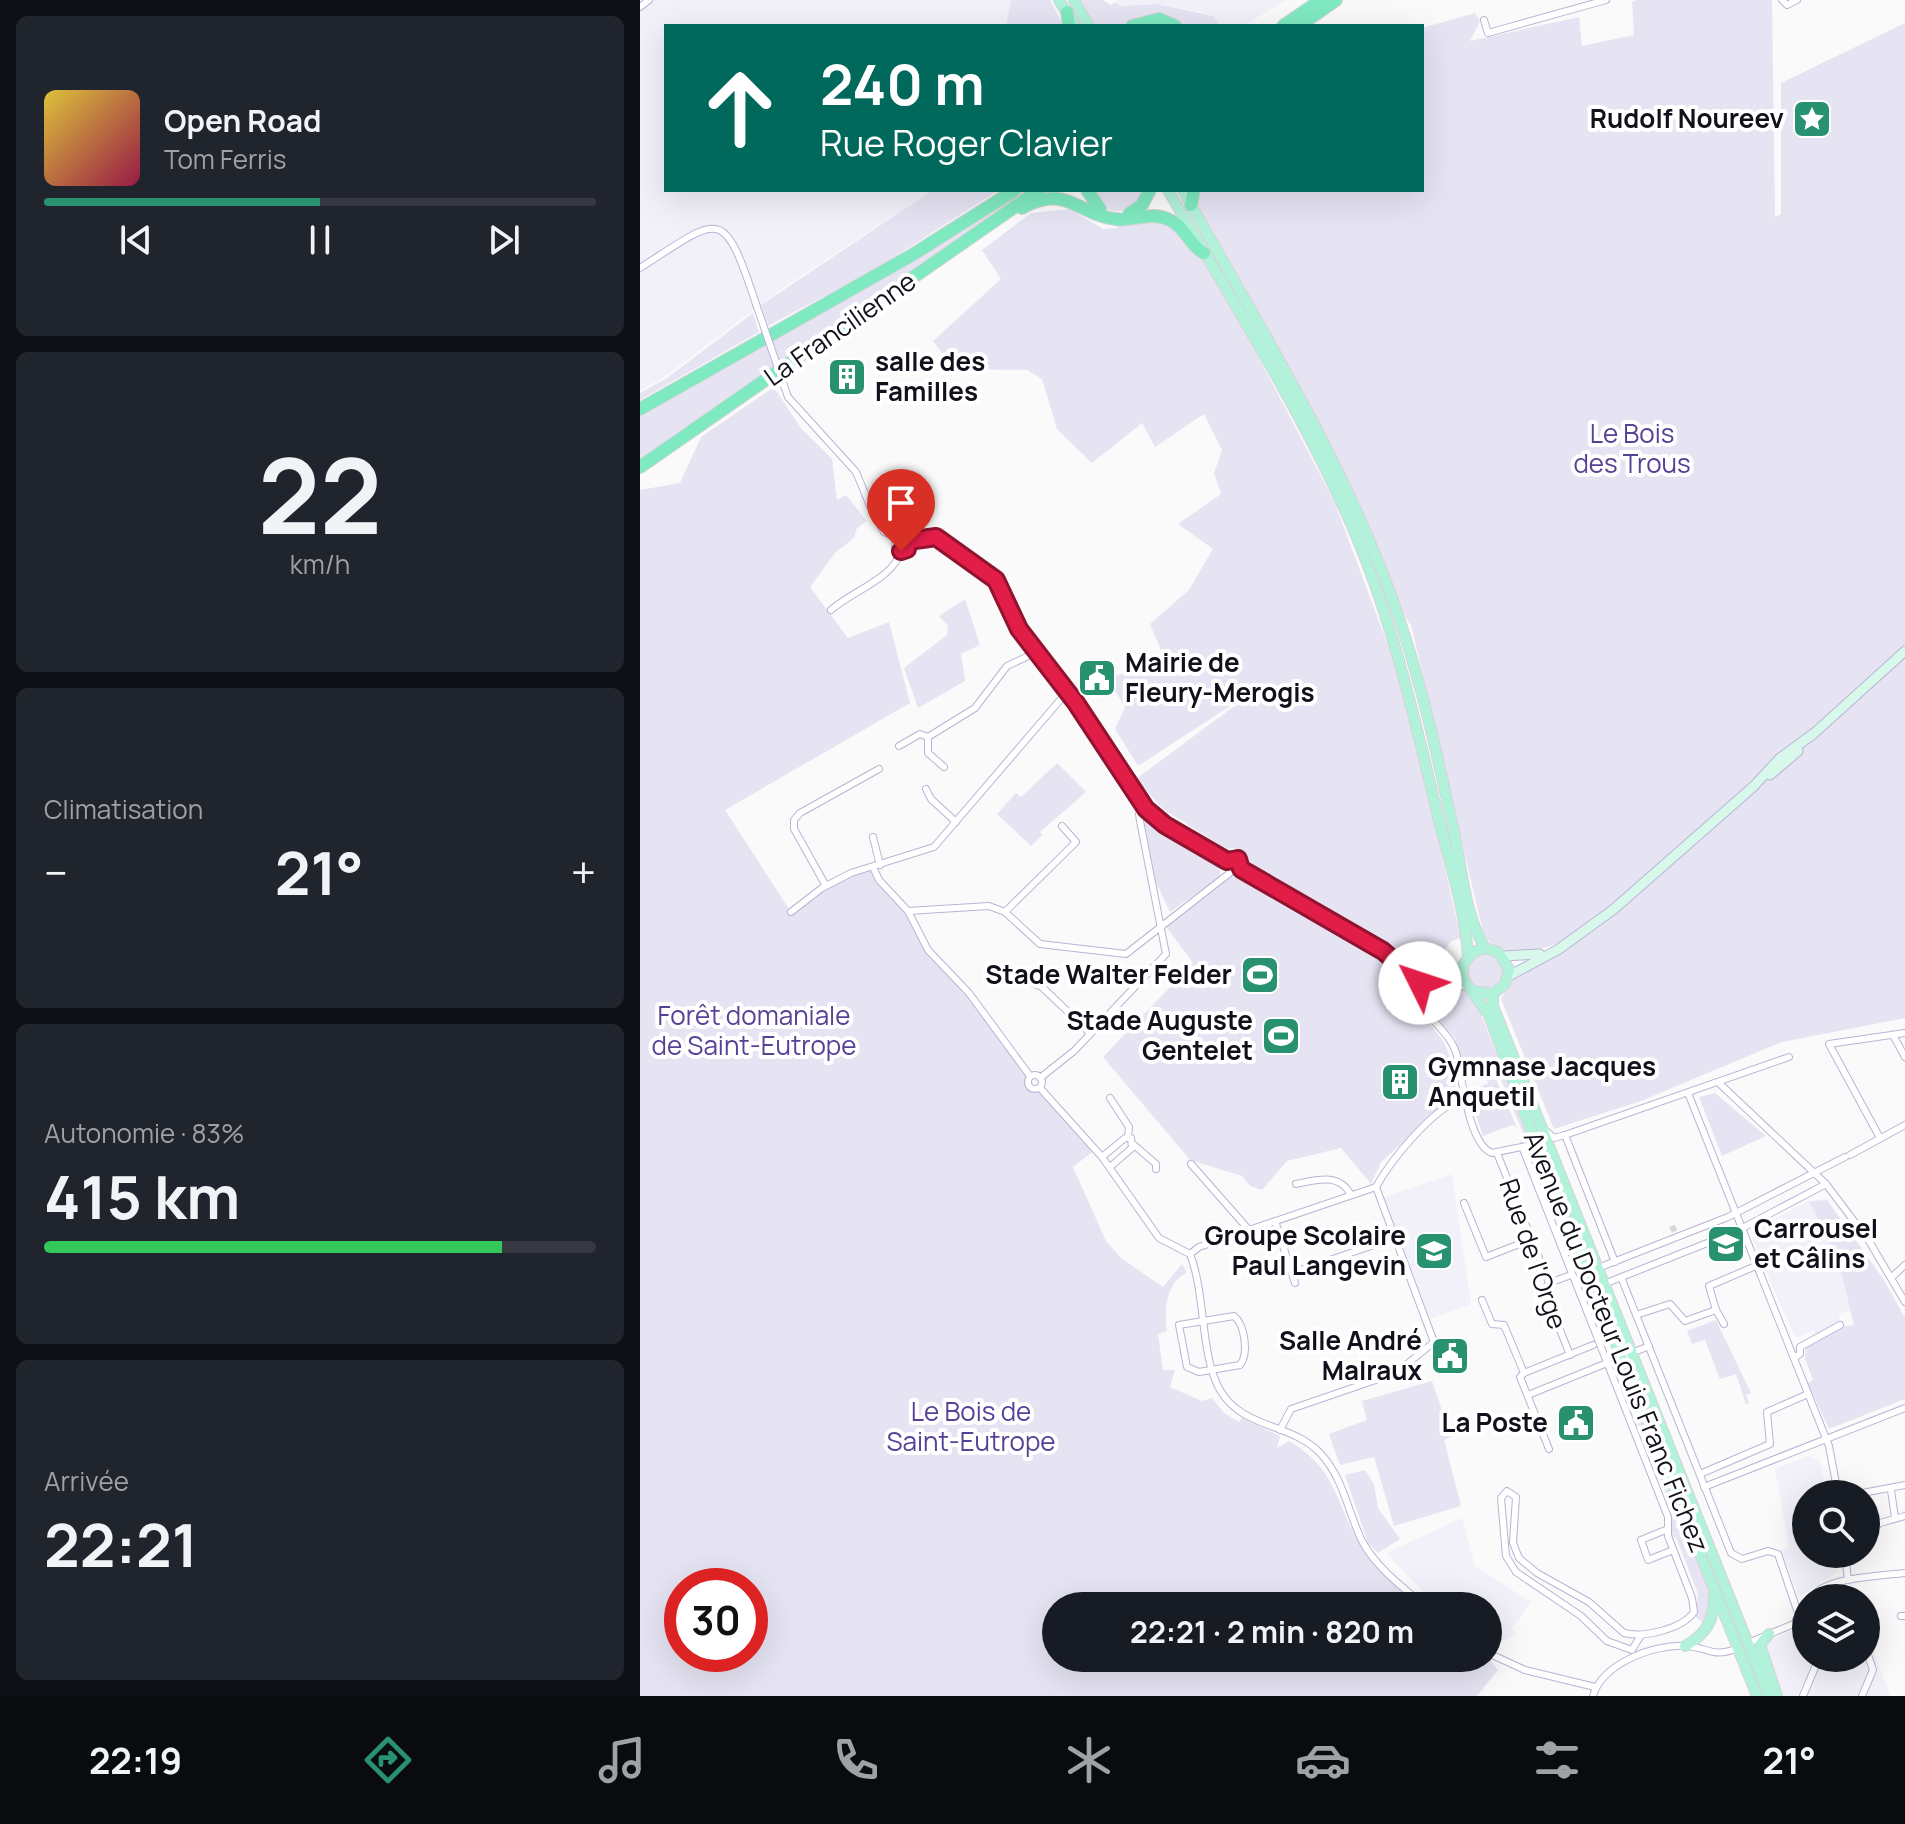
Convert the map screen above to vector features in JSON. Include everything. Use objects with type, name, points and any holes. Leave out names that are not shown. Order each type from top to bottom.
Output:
[{"type":"highway","points":[[1286,24],[1321,0]]},
{"type":"highway","points":[[1302,24],[1336,0]]},
{"type":"highway","points":[[1067,12],[1069,24]]},
{"type":"highway","points":[[1140,24],[1159,19],[1170,24]]},
{"type":"highway","name":"La Francilienne","points":[[640,409],[912,255],[1012,192]]},
{"type":"highway","name":"La Francilienne","points":[[640,467],[1036,192]]},
{"type":"highway","points":[[1088,192],[1100,209],[1122,216],[1138,210],[1149,192]]},
{"type":"highway","points":[[1191,205],[1194,192]]},
{"type":"highway","points":[[1007,213],[1042,200],[1059,199],[1083,205],[1112,219],[1161,216],[1186,232],[1197,249],[1204,253]]},
{"type":"main road","points":[[1059,0],[1074,24]]},
{"type":"main road","points":[[1074,0],[1088,24]]},
{"type":"main road","points":[[1169,192],[1302,423],[1344,508],[1395,643],[1461,907],[1470,988],[1493,994],[1509,976],[1559,949],[1614,909],[1754,786],[1780,758],[1813,734],[1905,651]]},
{"type":"main road","points":[[1184,192],[1329,451],[1385,580],[1430,722],[1478,937],[1485,948],[1503,956],[1535,956],[1559,949]]},
{"type":"main road","points":[[1466,960],[1485,948]]},
{"type":"main road","points":[[1503,956],[1509,976]]},
{"type":"main road","name":"Avenue du Docteur Louis Franc Fichez","points":[[1470,988],[1489,1015],[1562,1209],[1597,1280]]},
{"type":"main road","name":"Avenue du Docteur Louis Franc Fichez","points":[[1493,994],[1493,1006],[1597,1280],[1743,1646],[1757,1696]]},
{"type":"main road","name":"Avenue du Docteur Louis Franc Fichez","points":[[1648,1408],[1713,1584],[1743,1646]]},
{"type":"main road","points":[[1685,1646],[1708,1627],[1714,1610],[1713,1584]]},
{"type":"main road","points":[[1769,1634],[1760,1645],[1777,1696]]},
{"type":"main road","points":[[1743,1646],[1767,1696]]},
{"type":"street","points":[[640,7],[649,0]]},
{"type":"street","points":[[1484,20],[1488,33],[1606,0]]},
{"type":"street","points":[[1782,0],[1787,5],[1797,0]]},
{"type":"street","points":[[640,268],[710,226],[726,235],[739,252],[788,397],[861,480],[879,525],[896,539]]},
{"type":"street","points":[[896,539],[905,537],[908,541]]},
{"type":"street","points":[[908,541],[936,537],[992,576],[1019,629],[1067,692],[1146,809],[1165,825],[1227,861],[1231,872]]},
{"type":"street","points":[[896,539],[895,546],[901,551]]},
{"type":"street","points":[[831,610],[870,585],[897,561],[901,551],[907,549],[908,541]]},
{"type":"street","points":[[928,737],[975,708],[1007,666],[1037,652]]},
{"type":"street","points":[[791,912],[826,886],[929,849],[956,822],[1067,692]]},
{"type":"street","points":[[899,746],[920,734],[928,737]]},
{"type":"street","points":[[928,737],[928,753],[944,767]]},
{"type":"street","points":[[826,886],[794,829],[794,820],[800,813],[879,769]]},
{"type":"street","points":[[926,789],[931,799],[956,822]]},
{"type":"street","points":[[1040,1088],[1040,1078],[1163,961],[1167,950],[1139,814],[1146,809]]},
{"type":"street","points":[[1005,912],[1076,842],[1062,826]]},
{"type":"street","points":[[873,837],[879,880],[908,911],[928,950],[969,993],[1030,1076],[1029,1086],[1040,1088],[1102,1157],[1159,1238],[1190,1254],[1200,1280],[1213,1369],[1219,1389],[1234,1409],[1299,1437],[1321,1454],[1337,1477],[1367,1549],[1408,1592]]},
{"type":"street","points":[[1227,861],[1238,859],[1241,869],[1383,951],[1418,982],[1436,987],[1470,988]]},
{"type":"street","points":[[908,911],[979,905],[1005,912],[1040,944],[1126,954],[1231,872],[1241,869]]},
{"type":"street","points":[[1418,982],[1447,977],[1466,960]]},
{"type":"street","points":[[1013,975],[1042,987],[1090,1033]]},
{"type":"street","points":[[1418,982],[1419,1004],[1455,1051],[1478,1139],[1486,1151],[1497,1153],[1518,1146],[1523,1149],[1668,1517],[1673,1550],[1694,1609],[1688,1619],[1667,1628],[1641,1635],[1624,1633],[1580,1596],[1522,1561],[1513,1543],[1517,1501],[1510,1491],[1504,1491],[1501,1498],[1506,1556],[1511,1566],[1581,1616],[1597,1632],[1629,1650],[1636,1646],[1641,1635]]},
{"type":"street","points":[[1880,1138],[1829,1044],[1905,1033]]},
{"type":"street","points":[[1893,1035],[1905,1057]]},
{"type":"street","points":[[1525,1088],[1547,1134],[1554,1138],[1720,1084],[1789,1057]]},
{"type":"street","points":[[1030,1076],[1040,1078]]},
{"type":"street","points":[[1720,1084],[1826,1184],[1892,1277],[1905,1302]]},
{"type":"street","points":[[1688,1093],[1826,1439],[1835,1480]]},
{"type":"street","points":[[1110,1098],[1129,1127],[1128,1137],[1156,1164],[1156,1169]]},
{"type":"street","points":[[1190,1254],[1249,1230],[1376,1187],[1392,1161],[1445,1108],[1465,1098]]},
{"type":"street","points":[[1597,1280],[1615,1262],[1736,1213],[1905,1125]]},
{"type":"street","points":[[1565,1135],[1615,1262]]},
{"type":"street","points":[[1102,1157],[1128,1137]]},
{"type":"street","points":[[1523,1149],[1536,1144]]},
{"type":"street","points":[[1110,1167],[1134,1145]]},
{"type":"street","name":"Rue de l'Orge","points":[[1497,1153],[1549,1283],[1544,1290],[1570,1355]]},
{"type":"street","points":[[1191,1164],[1249,1230]]},
{"type":"street","points":[[1296,1184],[1326,1177],[1337,1180],[1351,1195]]},
{"type":"street","points":[[1597,1280],[1621,1277],[1743,1228],[1826,1184]]},
{"type":"street","points":[[1280,1430],[1291,1409],[1396,1373],[1432,1346],[1434,1338],[1376,1187]]},
{"type":"street","points":[[1774,1194],[1781,1208]]},
{"type":"street","points":[[1464,1203],[1486,1257],[1532,1239]]},
{"type":"street","points":[[1275,1221],[1295,1283]]},
{"type":"street","points":[[1292,1273],[1394,1238]]},
{"type":"street","points":[[1643,1251],[1650,1257],[1648,1266]]},
{"type":"street","points":[[1724,1324],[1709,1286],[1758,1265]]},
{"type":"street","points":[[1892,1277],[1905,1265]]},
{"type":"street","points":[[1549,1283],[1571,1275]]},
{"type":"street","points":[[1621,1277],[1734,1557],[1746,1559],[1772,1551],[1778,1554],[1792,1590]]},
{"type":"street","points":[[1482,1300],[1492,1324],[1504,1325],[1524,1373]]},
{"type":"street","points":[[1636,1315],[1670,1304],[1679,1318],[1689,1321],[1716,1310]]},
{"type":"street","points":[[1234,1316],[1241,1323],[1245,1359],[1240,1365],[1213,1369],[1199,1372],[1187,1367],[1178,1328],[1181,1322],[1234,1316]]},
{"type":"street","points":[[1789,1345],[1800,1347],[1840,1325]]},
{"type":"street","points":[[1549,1449],[1520,1377],[1593,1345]]},
{"type":"street","points":[[1528,1395],[1649,1346]]},
{"type":"street","points":[[1794,1358],[1800,1354],[1800,1347]]},
{"type":"street","points":[[1780,1458],[1765,1419],[1767,1412],[1808,1394]]},
{"type":"street","points":[[1627,1417],[1671,1399]]},
{"type":"street","points":[[1704,1487],[1905,1408]]},
{"type":"street","points":[[1700,1474],[1767,1447],[1772,1441]]},
{"type":"street","points":[[1880,1491],[1905,1485]]},
{"type":"street","points":[[1891,1490],[1895,1518]]},
{"type":"street","points":[[1517,1501],[1525,1502]]},
{"type":"street","points":[[1880,1523],[1905,1516]]},
{"type":"street","points":[[1648,1560],[1641,1540],[1668,1529]]},
{"type":"street","points":[[1638,1565],[1673,1550]]},
{"type":"street","points":[[1847,1568],[1848,1580]]},
{"type":"street","points":[[1834,1584],[1905,1573]]},
{"type":"street","points":[[1593,1696],[1604,1673],[1617,1665],[1672,1646],[1685,1646],[1719,1655],[1792,1621]]},
{"type":"street","points":[[1667,1628],[1672,1646]]},
{"type":"street","points":[[1502,1659],[1525,1670],[1595,1687]]},
{"type":"street","points":[[1803,1696],[1813,1672]]},
{"type":"street","points":[[1862,1696],[1872,1672]]},
{"type":"shaded area","points":[[640,0],[1011,0],[1006,24],[664,24],[664,192],[930,192],[786,286],[666,376],[640,391]]},
{"type":"shaded area","points":[[1116,0],[1286,0],[1246,24],[1218,24],[1214,16],[1203,12],[1157,4],[1121,6]]},
{"type":"shaded area","name":"Groupe Scolaire Paul Langevin","points":[[1452,1174],[1471,1304],[1430,1319],[1384,1197]]},
{"type":"shaded area","points":[[1809,1201],[1838,1259],[1851,1310],[1839,1314],[1840,1321],[1816,1334],[1813,1330],[1799,1337],[1795,1336],[1778,1300],[1750,1231]]},
{"type":"shaded area","points":[[1808,1456],[1819,1460],[1824,1480],[1792,1480],[1792,1568],[1837,1568],[1837,1572],[1819,1584],[1794,1584],[1781,1550],[1789,1548],[1775,1469]]},
{"type":"shaded area","points":[[1462,1518],[1475,1566],[1531,1602],[1511,1629],[1517,1634],[1502,1641],[1502,1592],[1424,1592],[1386,1553]]},
{"type":"shaded area","points":[[1792,1631],[1792,1672],[1880,1672],[1880,1669],[1890,1696],[1782,1696],[1763,1646],[1766,1641]]},
{"type":"green space","points":[[1011,0],[1050,0],[1063,24],[1006,24]]},
{"type":"green space","points":[[1081,0],[1103,0],[1121,6],[1157,4],[1214,16],[1218,24],[1178,24],[1159,15],[1142,16],[1129,24],[1095,24]]},
{"type":"green space","name":"Le Bois des Trous","points":[[1772,0],[1775,217],[1781,214],[1781,83],[1905,23],[1905,1018],[1782,1042],[1641,1101],[1554,1129],[1501,999],[1513,978],[1560,951],[1556,944],[1527,951],[1508,951],[1484,936],[1411,625],[1340,465],[1194,192],[1424,192],[1424,27],[1475,13],[1480,21],[1470,41],[1579,17],[1582,46],[1634,35],[1632,2]]},
{"type":"green space","points":[[930,192],[996,192],[872,271],[768,326],[761,305]]},
{"type":"green space","points":[[1020,192],[1029,192],[640,462],[640,413],[927,251]]},
{"type":"green space","points":[[1093,192],[1146,192],[1134,206],[1122,211],[1101,206]]},
{"type":"green space","points":[[1070,209],[1103,229],[1117,228],[1121,220],[1161,216],[1204,253],[1334,501],[1401,680],[1461,938],[1450,942],[1431,973],[1403,952],[1256,867],[1234,848],[1226,849],[1163,809],[1136,779],[1267,682],[1138,766],[1115,729],[1125,707],[1107,678],[1161,663],[1163,655],[1150,624],[1189,590],[1213,549],[1178,524],[1221,494],[1214,473],[1222,450],[1204,414],[1155,447],[1142,423],[1092,463],[1057,429],[1042,379],[1027,370],[954,369],[933,341],[1001,279],[982,250],[1031,213]]},
{"type":"green space","points":[[753,313],[759,332],[640,400],[640,393],[667,378]]},
{"type":"green space","points":[[774,387],[800,427],[832,459],[837,500],[846,495],[867,521],[857,528],[854,538],[835,553],[810,587],[848,638],[889,622],[910,703],[725,810],[791,912],[822,888],[873,867],[925,944],[969,993],[1030,1076],[1029,1086],[1040,1088],[1096,1149],[1073,1167],[1106,1241],[1121,1258],[1163,1287],[1182,1264],[1187,1273],[1175,1282],[1171,1290],[1166,1307],[1167,1331],[1158,1334],[1163,1370],[1175,1370],[1170,1387],[1202,1401],[1212,1398],[1224,1413],[1239,1422],[1242,1418],[1280,1436],[1277,1448],[1289,1441],[1305,1452],[1326,1475],[1366,1554],[1404,1592],[1042,1592],[1042,1672],[1496,1672],[1477,1696],[640,1696],[640,490],[680,483],[701,437]]},
{"type":"green space","points":[[965,599],[980,645],[961,654],[965,681],[918,708],[904,668],[947,635],[948,626],[939,616]]},
{"type":"green space","points":[[1057,763],[1086,792],[1040,832],[1042,835],[1031,846],[997,814],[1016,793],[1021,797]]},
{"type":"green space","points":[[1142,818],[1220,863],[1220,877],[1170,912],[1156,883]]},
{"type":"green space","name":"Stade Auguste Gentelet","points":[[1233,876],[1241,877],[1372,950],[1393,967],[1411,990],[1416,1006],[1444,1042],[1454,1067],[1457,1094],[1381,1162],[1371,1184],[1341,1148],[1287,1161],[1262,1190],[1250,1186],[1242,1176],[1190,1160],[1103,1057],[1193,963],[1165,925]]},
{"type":"green space","points":[[1485,953],[1498,958],[1503,971],[1498,984],[1485,989],[1472,984],[1467,971],[1472,958]]},
{"type":"green space","points":[[1462,988],[1476,1001],[1529,1144],[1520,1143],[1522,1131],[1495,1065],[1465,1077],[1455,1038],[1423,1002],[1424,996],[1447,1003],[1456,989]]},
{"type":"green space","points":[[1492,1070],[1517,1128],[1512,1125],[1483,1136],[1468,1093],[1488,1083],[1486,1077]]},
{"type":"green space","points":[[1715,1093],[1766,1136],[1722,1156],[1699,1097]]},
{"type":"green space","points":[[1827,1200],[1884,1280],[1905,1318],[1905,1399],[1829,1429],[1808,1383],[1813,1380],[1805,1359],[1806,1347],[1841,1327],[1854,1325],[1838,1259],[1809,1201]]},
{"type":"green space","points":[[1716,1320],[1751,1393],[1746,1395],[1749,1403],[1746,1404],[1736,1374],[1720,1379],[1705,1340],[1692,1344],[1687,1331]]},
{"type":"green space","points":[[1432,1381],[1451,1437],[1444,1440],[1461,1506],[1394,1526],[1374,1457],[1340,1465],[1329,1434],[1367,1420],[1362,1401]]},
{"type":"green space","points":[[1635,1416],[1642,1419],[1711,1593],[1705,1624],[1696,1617],[1698,1594],[1676,1537],[1671,1538],[1670,1516],[1674,1514],[1639,1425],[1634,1426]]},
{"type":"green space","points":[[1365,1470],[1374,1484],[1378,1508],[1400,1539],[1378,1553],[1368,1543],[1345,1475]]},
{"type":"tunnel","points":[[1672,1226],[1675,1232]]},
{"type":"place","name":"Rudolf Noureev","points":[[1812,119]]},
{"type":"place","name":"salle des Familles","points":[[847,377]]},
{"type":"place","name":"Mairie de Fleury-Merogis","points":[[1097,678]]},
{"type":"place","name":"Stade Walter Felder","points":[[1260,975]]},
{"type":"place","name":"Stade Auguste Gentelet","points":[[1281,1036]]},
{"type":"place","name":"Gymnase Jacques Anquetil","points":[[1400,1082]]},
{"type":"place","name":"Carrousel et Câlins","points":[[1726,1244]]},
{"type":"place","name":"Groupe Scolaire Paul Langevin","points":[[1434,1251]]},
{"type":"place","name":"Salle André Malraux","points":[[1450,1356]]},
{"type":"place","name":"La Poste","points":[[1576,1423]]},
{"type":"route","points":[[901,551],[907,549],[908,541],[936,537],[996,580],[1022,634],[1076,703],[1138,799],[1154,818],[1227,861],[1238,859],[1241,869],[1383,951],[1420,983]]},
{"type":"park label","name":"Forêt domaniale de Saint-Eutrope","points":[[754,1031]]},
{"type":"park label","name":"Le Bois de Saint-Eutrope","points":[[971,1427]]}]
